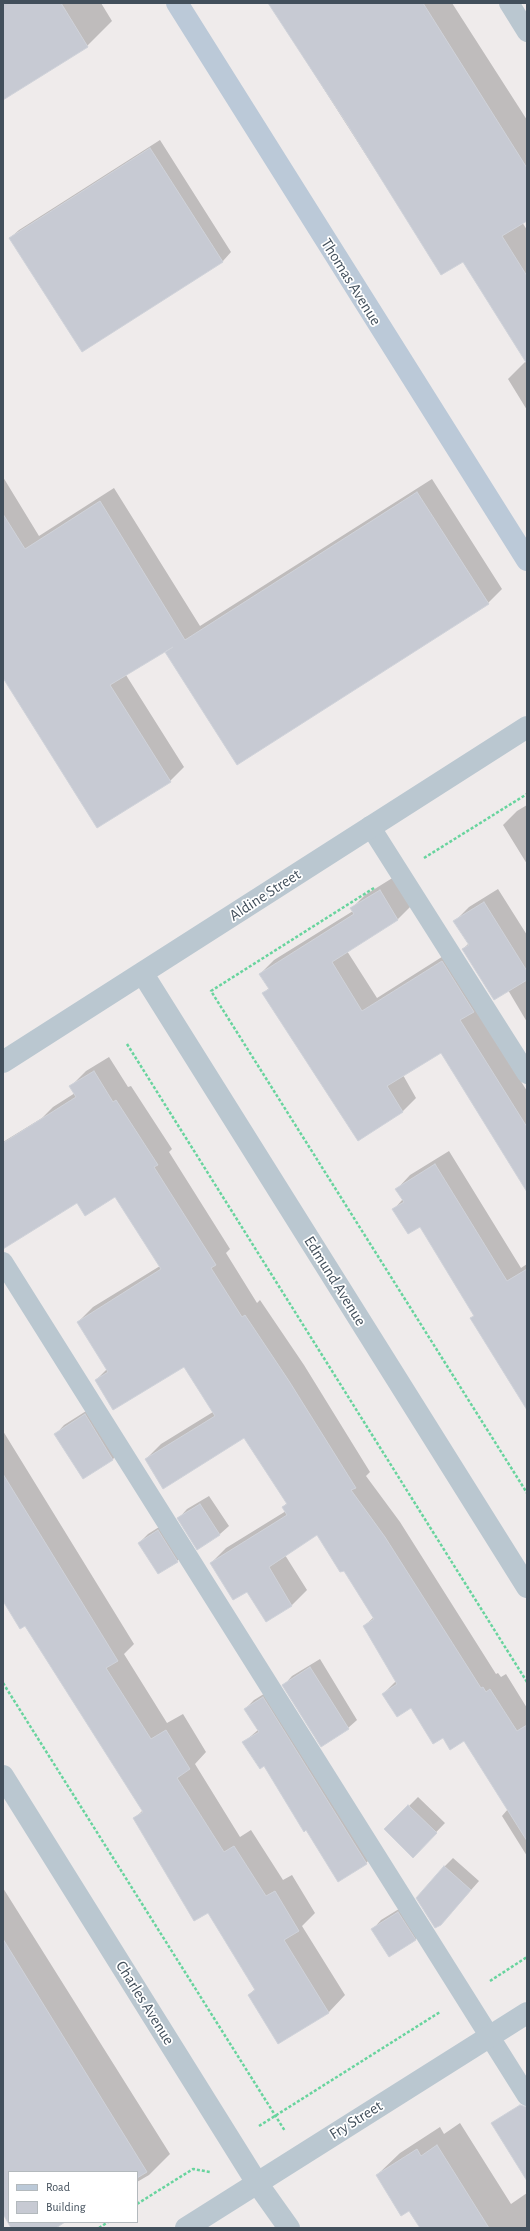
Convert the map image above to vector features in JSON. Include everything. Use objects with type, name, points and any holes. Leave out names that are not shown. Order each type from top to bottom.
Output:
[{"type":"street","name":"Thomas Avenue","points":[[177,3],[527,560]]},
{"type":"street","name":"Aldine Street","points":[[3,1062],[143,974],[370,826],[527,727]]},
{"type":"street","name":"Edmund Avenue","points":[[143,974],[527,1587]]},
{"type":"street","name":"Charles Avenue","points":[[3,1776],[257,2182],[289,2228]]},
{"type":"street","name":"Fry Street","points":[[186,2228],[527,2013]]},
{"type":"lane","points":[[509,3],[527,32]]},
{"type":"lane","points":[[370,826],[527,1074]]},
{"type":"lane","points":[[3,1262],[527,2096]]},
{"type":"path","points":[[527,794],[211,991],[527,1493]]},
{"type":"path","points":[[127,1044],[527,1682]]},
{"type":"path","points":[[3,1683],[286,2133]]},
{"type":"path","points":[[259,2126],[527,1957]]},
{"type":"path","points":[[138,2203],[193,2169],[210,2172]]},
{"type":"building","points":[[3,3],[61,3],[88,47],[3,100]]},
{"type":"building","points":[[268,3],[423,3],[527,168],[527,221],[502,236],[527,276],[527,364],[463,262],[441,275],[347,124]]},
{"type":"building","points":[[150,148],[223,262],[82,352],[9,238]]},
{"type":"building","points":[[417,492],[489,604],[237,765],[165,652],[173,647],[110,685],[171,782],[97,828],[3,678],[3,514],[25,549],[100,501],[185,640]]},
{"type":"building","points":[[380,890],[398,920],[332,962],[362,1011],[442,961],[474,1012],[460,1020],[527,1127],[527,1192],[441,1053],[387,1086],[403,1112],[358,1141],[262,993],[269,989],[259,974],[354,914],[350,908]]},
{"type":"building","points":[[484,902],[527,971],[527,980],[494,1000],[462,949],[469,945],[453,921]]},
{"type":"building","points":[[94,1071],[113,1102],[116,1100],[158,1165],[154,1167],[216,1265],[211,1268],[242,1317],[245,1315],[289,1381],[356,1488],[351,1490],[385,1537],[481,1688],[483,1687],[486,1692],[490,1689],[517,1731],[527,1725],[527,1841],[464,1741],[450,1750],[443,1738],[433,1744],[411,1708],[397,1717],[382,1694],[397,1684],[363,1626],[374,1619],[344,1571],[340,1572],[317,1535],[269,1567],[292,1606],[266,1622],[247,1592],[233,1600],[210,1563],[287,1515],[282,1507],[287,1504],[244,1438],[163,1489],[145,1459],[215,1416],[184,1367],[113,1410],[95,1380],[108,1372],[77,1322],[161,1269],[115,1197],[85,1216],[77,1203],[3,1249],[3,1143],[76,1097],[69,1086]]},
{"type":"building","points":[[435,1164],[507,1281],[527,1269],[527,1410],[470,1318],[474,1316],[420,1227],[408,1234],[392,1209],[404,1202],[395,1189]]},
{"type":"building","points":[[85,1414],[113,1460],[83,1479],[54,1434]]},
{"type":"building","points":[[3,1474],[118,1661],[106,1668],[151,1739],[166,1730],[190,1769],[177,1778],[224,1852],[234,1846],[266,1896],[275,1891],[299,1931],[284,1940],[329,2013],[278,2044],[248,1995],[255,1990],[208,1913],[194,1921],[133,1818],[143,1812],[25,1626],[20,1629],[3,1601]]},
{"type":"building","points":[[200,1504],[220,1535],[197,1550],[177,1518]]},
{"type":"building","points":[[158,1530],[178,1562],[158,1574],[138,1543]]},
{"type":"building","points":[[310,1667],[349,1729],[321,1747],[282,1685]]},
{"type":"building","points":[[263,1697],[367,1864],[338,1882],[306,1830],[304,1832],[264,1766],[260,1769],[242,1742],[259,1732],[244,1709]]},
{"type":"building","points":[[408,1805],[437,1833],[413,1858],[384,1829]]},
{"type":"building","points":[[444,1866],[471,1890],[441,1925],[435,1928],[416,1898]]},
{"type":"building","points":[[398,1912],[416,1940],[389,1957],[371,1929]]},
{"type":"building","points":[[3,1939],[147,2172],[138,2177],[138,2171],[8,2171],[8,2223],[3,2214]]},
{"type":"building","points":[[520,2105],[527,2107],[527,2181],[491,2123]]},
{"type":"building","points":[[437,2145],[489,2228],[420,2228],[409,2211],[401,2216],[376,2175],[417,2149],[421,2156]]},
{"type":"building","points":[[8,2223],[64,2223],[56,2228],[11,2228]]}]
